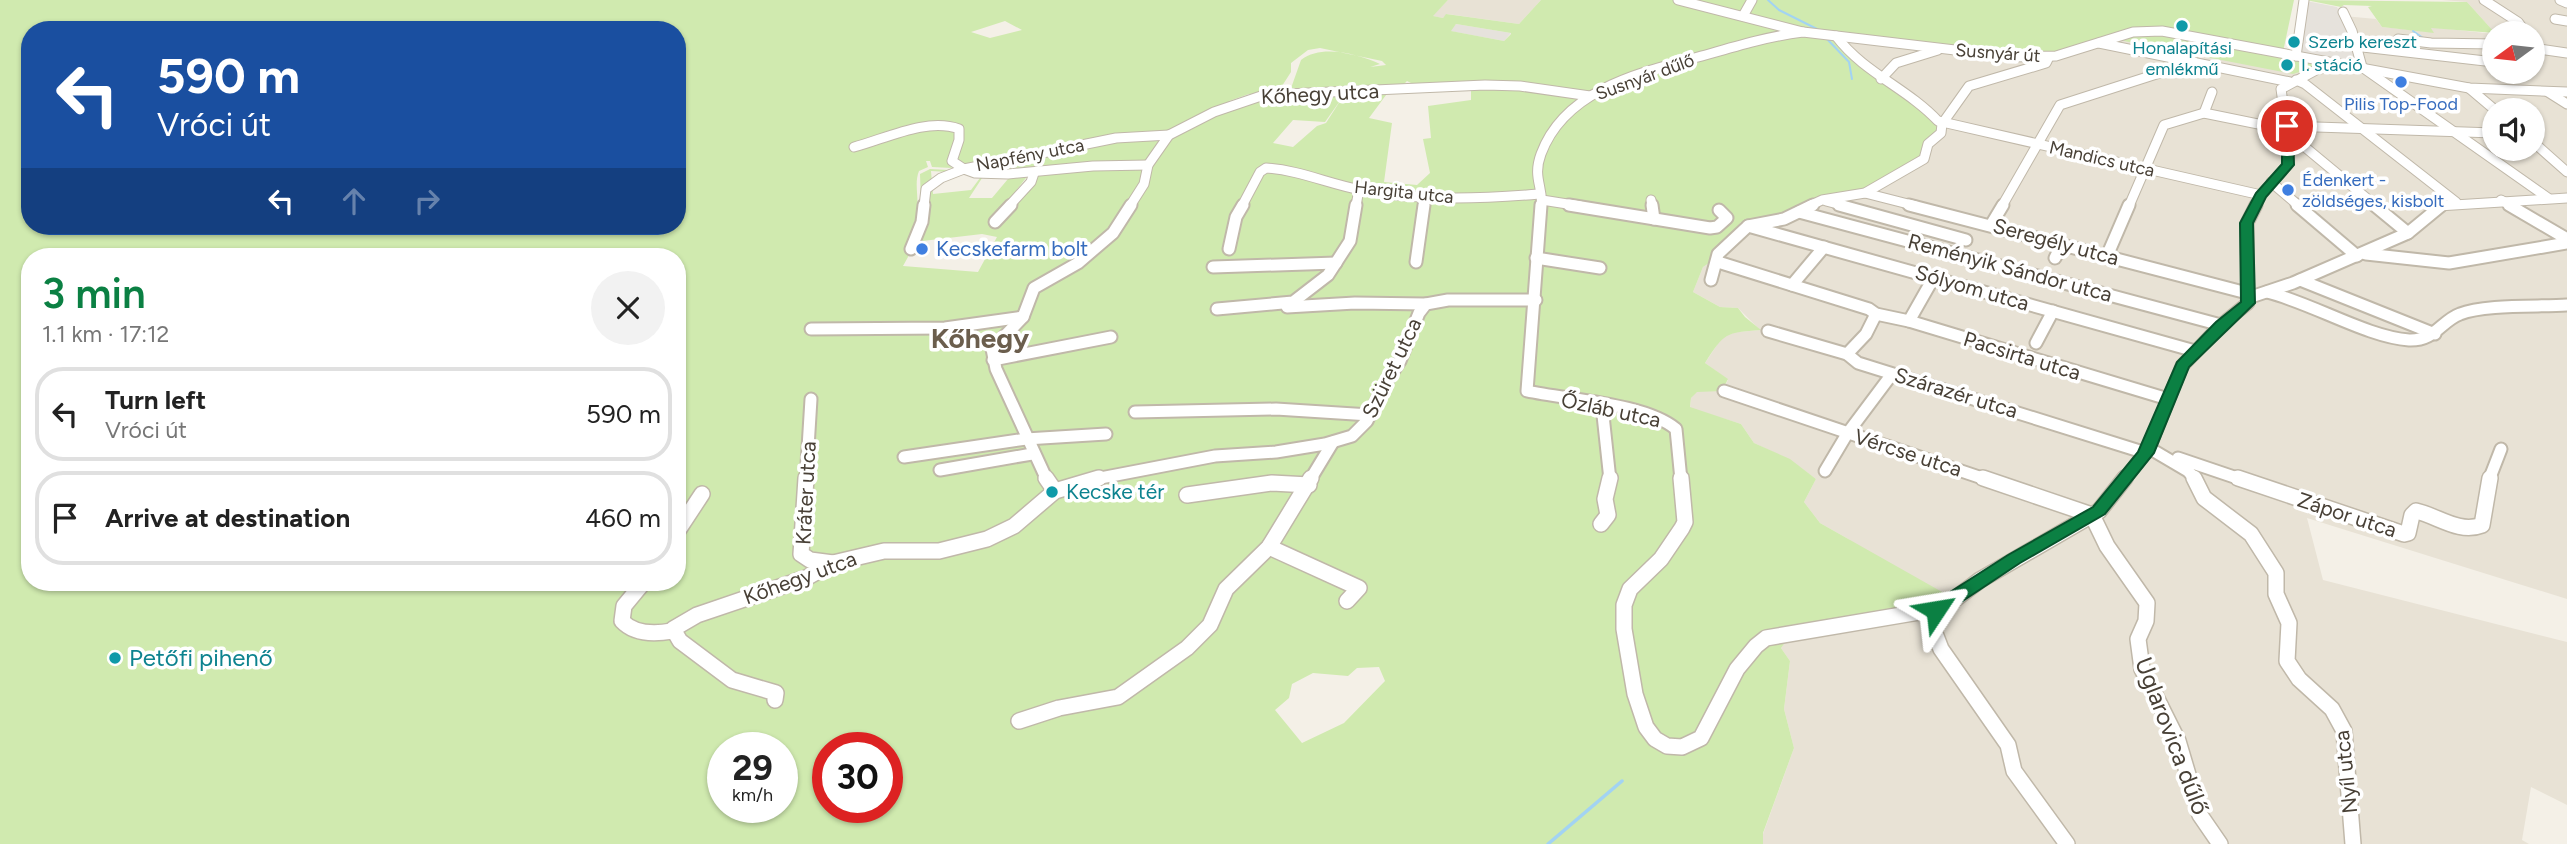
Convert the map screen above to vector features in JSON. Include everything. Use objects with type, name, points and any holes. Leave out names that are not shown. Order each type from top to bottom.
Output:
[{"type":"street","points":[[1678,0],[1803,32]]},
{"type":"street","points":[[1743,16],[1752,0]]},
{"type":"street","points":[[2296,56],[2304,0]]},
{"type":"street","points":[[2484,0],[2493,10],[2516,21]]},
{"type":"street","points":[[2560,0],[2567,3]]},
{"type":"street","points":[[2343,12],[2351,23],[2354,46],[2362,67],[2548,199]]},
{"type":"street","name":"Susnyár út","points":[[1803,32],[2014,57],[2047,57],[2141,31],[2180,31],[2331,65],[2469,88],[2567,92]]},
{"type":"street","name":"Susnyár dűlő","points":[[1527,391],[1536,300],[1537,228],[1541,197],[1538,161],[1559,122],[1590,96],[1650,71],[1769,37],[1803,32]]},
{"type":"street","points":[[1828,35],[1881,79],[1896,63],[1943,49]]},
{"type":"street","points":[[2398,39],[2431,43],[2482,44]]},
{"type":"street","points":[[2099,43],[2305,84],[2456,202]]},
{"type":"street","points":[[2354,46],[2482,61]]},
{"type":"street","points":[[2545,50],[2567,53]]},
{"type":"street","points":[[1711,280],[1718,254],[1748,226],[1784,219],[1822,200],[1865,193],[1924,159],[1928,144],[1941,133],[1946,119],[1969,86],[2046,63],[2047,57]]},
{"type":"street","points":[[1992,225],[2060,105],[2194,62]]},
{"type":"street","points":[[2067,844],[2014,771],[2008,745],[1941,649],[1931,623],[1943,608],[2014,559],[2092,515],[2152,451],[2168,399],[2182,366],[2221,325],[2248,303],[2247,223],[2261,195],[2288,165],[2288,131],[2281,89],[2331,65]]},
{"type":"street","name":"Mandics utca","points":[[1881,79],[1914,99],[1934,116],[2038,145],[2261,195]]},
{"type":"street","name":"Kőhegy utca","points":[[993,360],[992,349],[995,343],[1024,317],[1034,288],[1078,263],[1113,233],[1144,184],[1148,165],[1169,135],[1213,112],[1264,95],[1500,85],[1590,96]]},
{"type":"street","points":[[2469,88],[2482,99]]},
{"type":"street","points":[[2204,113],[2212,92]]},
{"type":"street","points":[[2548,92],[2567,104]]},
{"type":"street","points":[[2107,256],[2164,125],[2204,113],[2288,131],[2364,129],[2482,132]]},
{"type":"street","name":"Napfény utca","points":[[854,147],[928,127],[951,125],[958,129],[960,135],[952,160],[964,169],[1126,137],[1169,135]]},
{"type":"street","points":[[2288,131],[2408,233]]},
{"type":"street","points":[[2545,153],[2567,172]]},
{"type":"street","points":[[911,249],[922,222],[926,189],[941,178],[964,169],[974,172],[1034,173],[1097,166],[1148,165]]},
{"type":"street","name":"Hargita utca","points":[[1228,249],[1236,217],[1260,172],[1271,168],[1359,189],[1425,196],[1541,197]]},
{"type":"street","points":[[995,222],[1031,182],[1034,173]]},
{"type":"street","points":[[2271,182],[2361,255],[2449,263],[2567,241]]},
{"type":"street","points":[[1266,308],[1293,302],[1328,275],[1350,241],[1359,189]]},
{"type":"street","name":"Seregély utca","points":[[1865,193],[2248,293]]},
{"type":"street","points":[[1416,262],[1425,196]]},
{"type":"street","points":[[1541,197],[1713,228],[1727,218],[1718,210]]},
{"type":"street","points":[[2264,292],[2300,281],[2408,233],[2436,207],[2456,202],[2567,198]]},
{"type":"street","points":[[1651,200],[1654,219]]},
{"type":"street","points":[[1822,200],[1966,240]]},
{"type":"street","points":[[2500,200],[2567,241]]},
{"type":"street","name":"Reményik Sándor utca","points":[[1799,212],[2221,325]]},
{"type":"street","name":"Sólyom utca","points":[[1748,226],[2195,351]]},
{"type":"street","points":[[2055,258],[2062,244]]},
{"type":"street","points":[[1792,285],[1824,247]]},
{"type":"street","points":[[1536,258],[1600,268]]},
{"type":"street","points":[[1718,262],[1869,309],[1876,314],[1866,334],[1847,354]]},
{"type":"street","points":[[1213,267],[1336,263]]},
{"type":"street","points":[[1909,321],[1934,277]]},
{"type":"street","points":[[2300,281],[2435,334]]},
{"type":"street","points":[[2248,293],[2274,292],[2394,338],[2417,340],[2435,334],[2458,314],[2475,310],[2567,305]]},
{"type":"street","name":"Szüret utca","points":[[1055,491],[1100,477],[1201,459],[1329,443],[1358,432],[1370,415],[1388,377],[1400,361],[1419,313],[1426,304],[1448,300],[1536,300]]},
{"type":"street","points":[[1217,309],[1355,303],[1426,304]]},
{"type":"street","points":[[2036,343],[2053,311]]},
{"type":"street","name":"Pacsirta utca","points":[[1876,314],[1909,321],[2168,399]]},
{"type":"street","points":[[811,329],[957,327],[997,324],[1024,317]]},
{"type":"street","name":"Szárazér utca","points":[[1768,331],[1847,354],[1858,363],[2152,451]]},
{"type":"street","points":[[1055,491],[1042,475],[1032,454],[993,360],[1111,337]]},
{"type":"street","points":[[1825,471],[1847,434],[1889,378],[1898,375]]},
{"type":"street","name":"Őzláb utca","points":[[1527,391],[1655,415],[1670,421],[1676,429],[1685,522],[1653,568],[1629,591],[1624,618],[1640,716],[1650,733],[1662,744],[1677,747],[1701,738],[1717,703],[1734,676],[1751,651],[1766,638],[1943,608]]},
{"type":"street","name":"Vércse utca","points":[[1724,391],[2092,515]]},
{"type":"street","name":"Kráter utca","points":[[811,399],[801,554],[810,560],[834,563]]},
{"type":"street","points":[[1601,524],[1608,515],[1605,499],[1610,481],[1602,406]]},
{"type":"street","points":[[1135,412],[1253,409],[1370,415]]},
{"type":"street","points":[[904,457],[1026,439],[1106,434]]},
{"type":"street","name":"Szüret utca","points":[[1019,721],[1059,708],[1118,697],[1131,690],[1200,636],[1210,625],[1222,594],[1269,547],[1309,485],[1329,443]]},
{"type":"street","name":"Zápor utca","points":[[2152,451],[2404,534],[2409,533],[2412,515],[2416,511],[2468,528],[2482,525],[2487,486],[2501,449]]},
{"type":"street","name":"Nyíl utca","points":[[2152,451],[2188,471],[2196,480],[2204,498],[2251,534],[2276,573],[2273,590],[2289,620],[2284,650],[2288,663],[2295,674],[2332,705],[2340,717],[2344,731],[2353,844]]},
{"type":"street","points":[[940,470],[1032,454]]},
{"type":"street","points":[[1187,495],[1272,483],[1309,485]]},
{"type":"street","name":"Kőhegy utca","points":[[672,631],[696,615],[806,578],[834,563],[872,553],[939,551],[971,545],[1014,526],[1055,491]]},
{"type":"street","points":[[686,518],[702,494]]},
{"type":"street","name":"Uglarovica dűlő","points":[[2092,515],[2107,546],[2147,603],[2146,621],[2138,639],[2142,669],[2178,741],[2200,815],[2220,844]]},
{"type":"street","points":[[1269,547],[1359,588],[1347,601]]},
{"type":"street","points":[[637,591],[623,608],[620,617],[622,621],[631,628],[646,632],[657,634],[672,631],[680,641],[732,680],[776,693],[775,700]]},
{"type":"shaded area","points":[[1448,0],[1541,0],[1519,24],[1447,14],[1443,18],[1432,16]]},
{"type":"shaded area","points":[[2442,0],[2567,0],[2567,599],[2307,518],[2323,580],[2567,642],[2567,805],[2531,787],[2522,840],[2529,844],[1763,844],[1763,834],[1794,748],[1784,709],[1790,661],[1781,648],[1850,540],[1820,523],[1804,502],[1816,479],[1790,460],[1754,443],[1741,424],[1690,408],[1691,398],[1697,391],[1722,391],[1728,380],[1705,363],[1719,342],[1728,333],[1760,330],[1738,308],[1720,307],[1693,292],[1703,267],[1712,261],[1713,251],[1733,234],[1741,222],[1783,217],[1802,204],[1835,35],[2126,31],[2354,64],[2344,16],[2376,19],[2382,27],[2433,32],[2430,27],[2482,33],[2482,84],[2545,84],[2545,21],[2484,21],[2467,2]]},
{"type":"shaded area","points":[[2306,1],[2337,7],[2350,33],[2355,64],[2300,54]]},
{"type":"shaded area","points":[[1456,24],[1511,33],[1504,41],[1450,31]]},
{"type":"green space","points":[[0,0],[1448,0],[1433,16],[1443,18],[1446,14],[1519,24],[1541,0],[2294,0],[2283,52],[2148,29],[2053,55],[2020,56],[1837,38],[1943,122],[1928,144],[1924,159],[1864,191],[1802,204],[1783,217],[1741,222],[1733,234],[1713,251],[1712,261],[1703,267],[1693,292],[1720,307],[1738,308],[1761,330],[1727,336],[1717,345],[1705,363],[1728,379],[1722,391],[1697,392],[1691,398],[1690,407],[1741,424],[1754,443],[1790,459],[1816,479],[1804,502],[1820,523],[1951,597],[1943,608],[1792,633],[1781,648],[1790,661],[1784,709],[1794,748],[1763,833],[1763,844],[0,844]],"holes":[[[1005,21],[1022,30],[990,38],[971,32]],[[1456,24],[1511,34],[1504,41],[1451,31]],[[1320,48],[1343,53],[1319,52],[1301,60],[1290,91],[1408,85],[1404,84],[1407,81],[1413,84],[1471,86],[1471,100],[1428,106],[1431,138],[1423,139],[1430,173],[1417,185],[1384,182],[1392,123],[1369,118],[1389,91],[1367,93],[1359,103],[1362,94],[1229,101],[1249,94],[1286,92],[1282,86],[1291,72],[1291,63],[1308,50]],[[1355,55],[1382,61],[1386,65],[1370,67],[1380,64]],[[1342,98],[1326,123],[1317,126],[1293,147],[1273,143],[1293,120],[1325,122]],[[926,161],[930,161],[932,167],[952,168],[948,163],[958,169],[1038,171],[991,223],[1029,174],[1013,173],[992,198],[969,198],[986,172],[930,169],[920,174],[921,203],[914,242],[982,234],[997,237],[978,272],[903,266],[913,248],[907,247],[916,215],[917,180],[919,171],[928,167]],[[931,171],[983,174],[971,190],[933,194]],[[1379,667],[1385,681],[1344,723],[1302,743],[1275,710],[1289,698],[1292,684],[1313,673],[1348,676],[1357,668]]]},
{"type":"green space","points":[[2306,0],[2467,2],[2484,21],[2482,21],[2482,32],[2431,28],[2434,33],[2382,27],[2368,7],[2372,6],[2341,7]]},
{"type":"green space","points":[[2162,33],[2325,64],[2293,74],[2119,40],[2133,35]]},
{"type":"waterway","points":[[1768,0],[1779,10],[1821,31]]},
{"type":"waterway","points":[[2413,31],[2423,38]]},
{"type":"waterway","points":[[1827,39],[1849,62],[1852,79]]},
{"type":"waterway","points":[[1548,844],[1622,781]]},
{"type":"place","name":"Honalapítási emlékmű","points":[[2182,26]]},
{"type":"place","name":"Szerb kereszt","points":[[2294,42]]},
{"type":"place","name":"I. stáció","points":[[2287,65]]},
{"type":"place","name":"Pilis Top-Food","points":[[2401,82]]},
{"type":"place","name":"Édenkert - zöldséges, kisbolt","points":[[2288,190]]},
{"type":"place","name":"Kecskefarm bolt","points":[[922,249]]},
{"type":"place","name":"Kecske tér","points":[[1052,492]]},
{"type":"place","name":"Petőfi pihenő","points":[[115,658]]},
{"type":"district","name":"Kőhegy","points":[[980,338]]},
{"type":"route","points":[[1936,610],[1943,608],[2014,559],[2099,510],[2146,453],[2182,366],[2221,325],[2248,303],[2247,223],[2261,195],[2288,165],[2287,126]]}]
